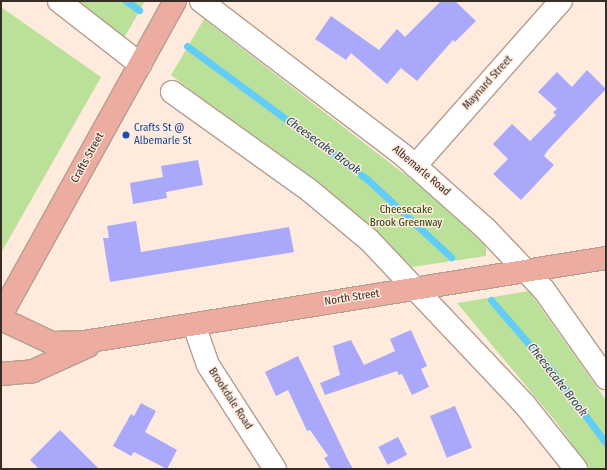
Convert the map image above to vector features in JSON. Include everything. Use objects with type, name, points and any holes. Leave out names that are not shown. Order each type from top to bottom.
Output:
[{"type":"main road","name":"Crafts Street","points":[[1,315],[175,1]]},
{"type":"main road","name":"North Street","points":[[1,319],[52,342],[98,340],[606,258]]},
{"type":"main road","name":"North Street","points":[[1,374],[33,371],[98,340]]},
{"type":"street","points":[[59,1],[140,64]]},
{"type":"street","name":"Albemarle Road","points":[[201,1],[415,166],[527,271],[551,298],[606,378]]},
{"type":"street","name":"Maynard Street","points":[[415,166],[561,1]]},
{"type":"street","points":[[172,92],[324,202],[360,231],[416,288],[525,405],[576,469]]},
{"type":"street","name":"Brookdale Road","points":[[194,324],[208,365],[275,469]]},
{"type":"green space","points":[[57,1],[145,1],[119,47]]},
{"type":"green space","points":[[1,7],[101,77],[1,253]]},
{"type":"green space","name":"Cheesecake Brook Greenway","points":[[204,19],[421,187],[486,246],[486,256],[412,267],[341,203],[171,75]]},
{"type":"green space","points":[[529,291],[606,400],[606,469],[590,469],[556,422],[457,303]]},
{"type":"building","points":[[441,1],[455,1],[476,21],[455,42],[453,40],[417,81],[401,68],[387,84],[351,53],[346,60],[315,39],[331,16],[379,50],[397,29],[405,37]]},
{"type":"building","points":[[587,70],[606,89],[548,150],[544,156],[554,165],[521,200],[493,174],[508,159],[493,144],[512,124],[530,141],[556,115],[553,112],[557,109],[538,92],[557,72],[572,87]]},
{"type":"building","points":[[198,160],[203,185],[166,192],[167,198],[133,204],[130,183],[163,177],[161,166]]},
{"type":"building","points":[[136,221],[141,252],[289,227],[294,252],[110,282],[103,238],[109,238],[107,226]]},
{"type":"building","points":[[411,330],[427,366],[421,369],[429,387],[412,395],[402,374],[399,375],[397,371],[325,395],[320,383],[340,375],[333,346],[351,340],[364,365],[395,351],[390,339]]},
{"type":"building","points":[[298,356],[353,469],[331,469],[324,458],[328,456],[310,430],[307,431],[288,390],[276,396],[265,372]]},
{"type":"building","points":[[141,403],[156,411],[145,432],[177,450],[167,469],[134,452],[131,456],[113,446],[131,414],[134,416]]},
{"type":"building","points":[[455,406],[472,448],[447,458],[430,416]]},
{"type":"building","points":[[60,430],[99,469],[39,469],[30,460]]},
{"type":"building","points":[[398,437],[407,455],[387,465],[378,447]]},
{"type":"waterway","name":"Cheesecake Brook","points":[[126,1],[139,10]]},
{"type":"waterway","name":"Cheesecake Brook","points":[[187,46],[367,179],[451,257]]},
{"type":"waterway","name":"Cheesecake Brook","points":[[491,300],[553,372],[606,443]]},
{"type":"place","name":"Crafts St @ Albemarle St","points":[[126,135]]}]
